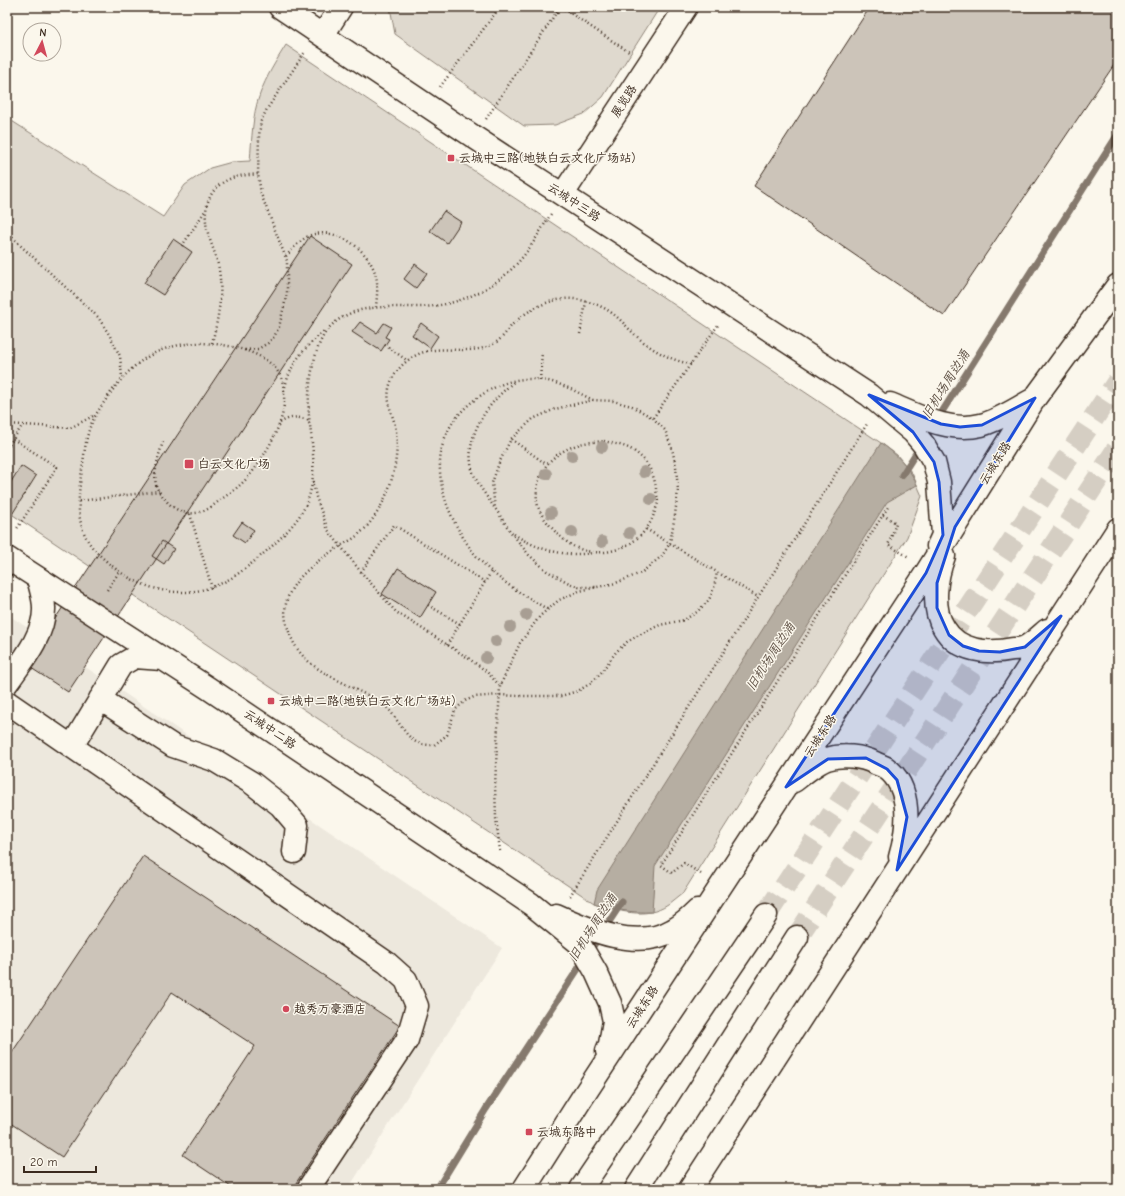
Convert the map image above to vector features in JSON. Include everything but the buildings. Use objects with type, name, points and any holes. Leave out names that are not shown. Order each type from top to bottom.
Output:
[{"type":"street","name":"云城中三路","points":[[280,7],[474,137],[869,395]]},
{"type":"street","points":[[322,35],[341,7]]},
{"type":"street","name":"展览路","points":[[563,194],[686,7]]},
{"type":"street","name":"云城东路","points":[[524,1189],[926,573],[1035,398],[1118,285]]},
{"type":"street","points":[[869,395],[941,424],[960,427],[982,425],[1035,398]]},
{"type":"street","points":[[869,395],[913,432],[924,445],[934,462],[939,482],[944,535],[926,573]]},
{"type":"street","points":[[955,527],[942,559],[937,583],[937,608],[943,627],[949,635],[963,646],[979,651],[1000,652],[1025,647],[1042,634],[1061,616]]},
{"type":"street","points":[[690,1189],[1118,529]]},
{"type":"street","name":"云城中二路","points":[[7,558],[164,659],[531,904]]},
{"type":"street","points":[[7,683],[31,648],[40,630],[44,609],[38,578]]},
{"type":"street","points":[[72,746],[121,665],[135,657],[164,659]]},
{"type":"street","points":[[100,699],[173,746],[220,764],[252,783],[280,804],[296,825],[294,852]]},
{"type":"street","points":[[7,702],[388,963],[406,980],[417,1006],[407,1040],[308,1189]]},
{"type":"street","points":[[786,787],[828,759],[849,756],[866,758],[887,769],[897,780],[904,796],[907,817],[905,841],[897,870]]},
{"type":"street","points":[[531,904],[582,926],[610,936],[635,939],[658,937],[673,930],[714,896]]},
{"type":"street","points":[[531,904],[579,943],[596,972],[610,1002],[614,1021],[610,1044],[582,1098]]},
{"type":"street","points":[[581,1189],[766,915]]},
{"type":"street","points":[[636,1189],[797,937]]},
{"type":"path","points":[[426,105],[500,7]]},
{"type":"path","points":[[474,137],[560,7],[648,64]]},
{"type":"path","points":[[242,350],[258,349],[274,337],[287,294],[288,279],[286,256],[267,213],[261,194],[258,174],[259,136],[261,121],[267,109],[307,50]]},
{"type":"path","points":[[182,246],[206,210],[210,196],[220,183],[238,176],[258,174]]},
{"type":"path","points":[[206,210],[207,229],[219,270],[220,292],[218,319],[212,343]]},
{"type":"path","points":[[284,393],[288,376],[294,364],[303,352],[329,327],[354,312],[376,307],[423,308],[452,302],[482,292],[503,276],[521,259],[551,213]]},
{"type":"path","points":[[7,231],[20,245],[98,316],[120,356],[122,377]]},
{"type":"path","points":[[286,256],[301,241],[314,234],[326,233],[345,239],[358,248],[369,259],[375,271],[377,294],[376,307]]},
{"type":"path","points":[[691,364],[678,362],[648,346],[611,311],[596,304],[580,300],[564,299],[535,307],[522,316],[495,343],[482,348],[459,351],[441,350],[421,353],[408,361],[398,369],[388,392],[389,404],[396,431],[395,466],[389,489],[382,505],[360,534],[312,566],[298,579],[288,596],[285,614],[289,635],[300,654],[320,671],[384,706],[407,734],[420,744],[434,745],[447,735],[455,710],[465,701],[474,697],[500,695],[535,697],[561,696],[578,691],[591,683],[600,674],[616,652],[627,642],[660,625],[684,620],[697,612],[709,600],[718,572]]},
{"type":"path","points":[[580,334],[586,302]]},
{"type":"path","points":[[653,418],[718,325]]},
{"type":"path","points":[[329,327],[319,343],[313,367],[309,412],[314,459],[313,480],[316,497],[328,530],[361,572],[396,612],[486,671],[500,686]]},
{"type":"path","points":[[163,442],[158,456],[156,486],[168,503],[180,511],[190,514],[204,512],[248,478],[260,461],[279,423],[284,411],[284,393],[281,378],[276,368],[261,357],[242,350],[212,343],[183,344],[156,352],[135,365],[122,377],[95,415],[89,431],[84,453],[80,483],[80,519],[84,534],[94,551],[119,572],[150,588],[171,593],[193,592],[212,588],[239,574],[263,554],[300,516],[306,504],[313,480]]},
{"type":"path","points":[[385,345],[408,361]]},
{"type":"path","points":[[540,380],[542,352]]},
{"type":"path","points":[[517,380],[497,398],[478,425],[472,440],[470,454],[472,470],[479,484],[510,531],[529,555],[547,570],[579,587],[596,587]]},
{"type":"path","points":[[547,609],[491,572],[481,563],[468,546],[456,526],[442,487],[439,467],[443,446],[448,430],[455,418],[467,405],[501,385],[517,380],[540,380],[562,385],[593,400]]},
{"type":"path","points":[[495,508],[492,483],[499,463],[511,439],[533,419],[555,409],[593,400],[613,401],[632,406],[653,418],[665,430],[676,466],[678,490],[670,543],[662,556],[641,573],[616,583],[579,591],[559,600],[547,609],[535,621],[520,643],[500,686],[495,785],[496,818],[500,851]]},
{"type":"path","points":[[7,424],[70,428],[95,415]]},
{"type":"path","points":[[279,423],[287,418],[294,417],[307,420],[311,428]]},
{"type":"path","points":[[569,897],[867,424]]},
{"type":"path","points":[[7,448],[22,425]]},
{"type":"path","points":[[13,439],[56,467],[16,530]]},
{"type":"path","points":[[511,439],[546,464]]},
{"type":"path","points":[[510,531],[531,545],[542,549],[580,555],[618,551],[637,540],[651,523],[658,503],[655,479],[647,464],[635,452],[624,446],[604,441],[581,444],[564,451],[546,464],[538,478],[538,508],[548,524],[574,547],[593,553]]},
{"type":"path","points":[[79,501],[159,491]]},
{"type":"path","points":[[704,876],[684,863],[672,873],[661,865],[888,507]]},
{"type":"path","points":[[190,514],[212,588]]},
{"type":"path","points":[[883,515],[896,523],[888,545],[910,557]]},
{"type":"path","points":[[361,572],[394,525],[485,582]]},
{"type":"path","points":[[646,528],[758,597]]},
{"type":"path","points":[[107,590],[119,572]]},
{"type":"path","points":[[447,645],[491,572]]},
{"type":"path","points":[[428,605],[460,624]]},
{"type":"highlighted area","points":[[869,395],[941,424],[960,427],[982,425],[1035,398],[955,527],[937,583],[937,608],[949,635],[963,646],[979,651],[1000,652],[1025,647],[1061,616],[897,870],[907,817],[897,780],[887,769],[866,758],[828,759],[786,787],[926,573],[943,535],[939,482],[934,462],[913,432]]},
{"type":"shaded area","points":[[390,7],[660,7],[603,97],[584,114],[555,125],[524,126],[395,34]]},
{"type":"shaded area","name":"白云文化广场","points":[[286,45],[881,443],[897,455],[912,473],[922,496],[907,537],[683,893],[659,910],[631,913],[594,903],[7,511],[7,118],[163,217],[185,185],[210,168],[232,162],[250,161],[257,102],[268,75]]},
{"type":"shaded area","points":[[7,614],[502,948],[348,1189],[7,1189]]},
{"type":"water","points":[[881,443],[902,461],[917,485],[887,502],[655,866],[652,912],[637,912],[609,908],[594,903],[597,890]]},
{"type":"waterway","name":"旧机场周边涌","points":[[902,475],[1118,134]]},
{"type":"waterway","name":"旧机场周边涌","points":[[437,1189],[486,1109],[622,902]]},
{"type":"tunnel","points":[[766,915],[1118,381]]},
{"type":"tunnel","points":[[797,937],[1118,448]]},
{"type":"place","name":"云城中三路(地铁白云文化广场站)","points":[[451,158]]},
{"type":"place","name":"白云文化广场","points":[[189,464]]},
{"type":"place","name":"云城中二路(地铁白云文化广场站)","points":[[271,701]]},
{"type":"place","name":"越秀万豪酒店","points":[[286,1009]]},
{"type":"place","name":"云城东路中","points":[[529,1132]]}]
